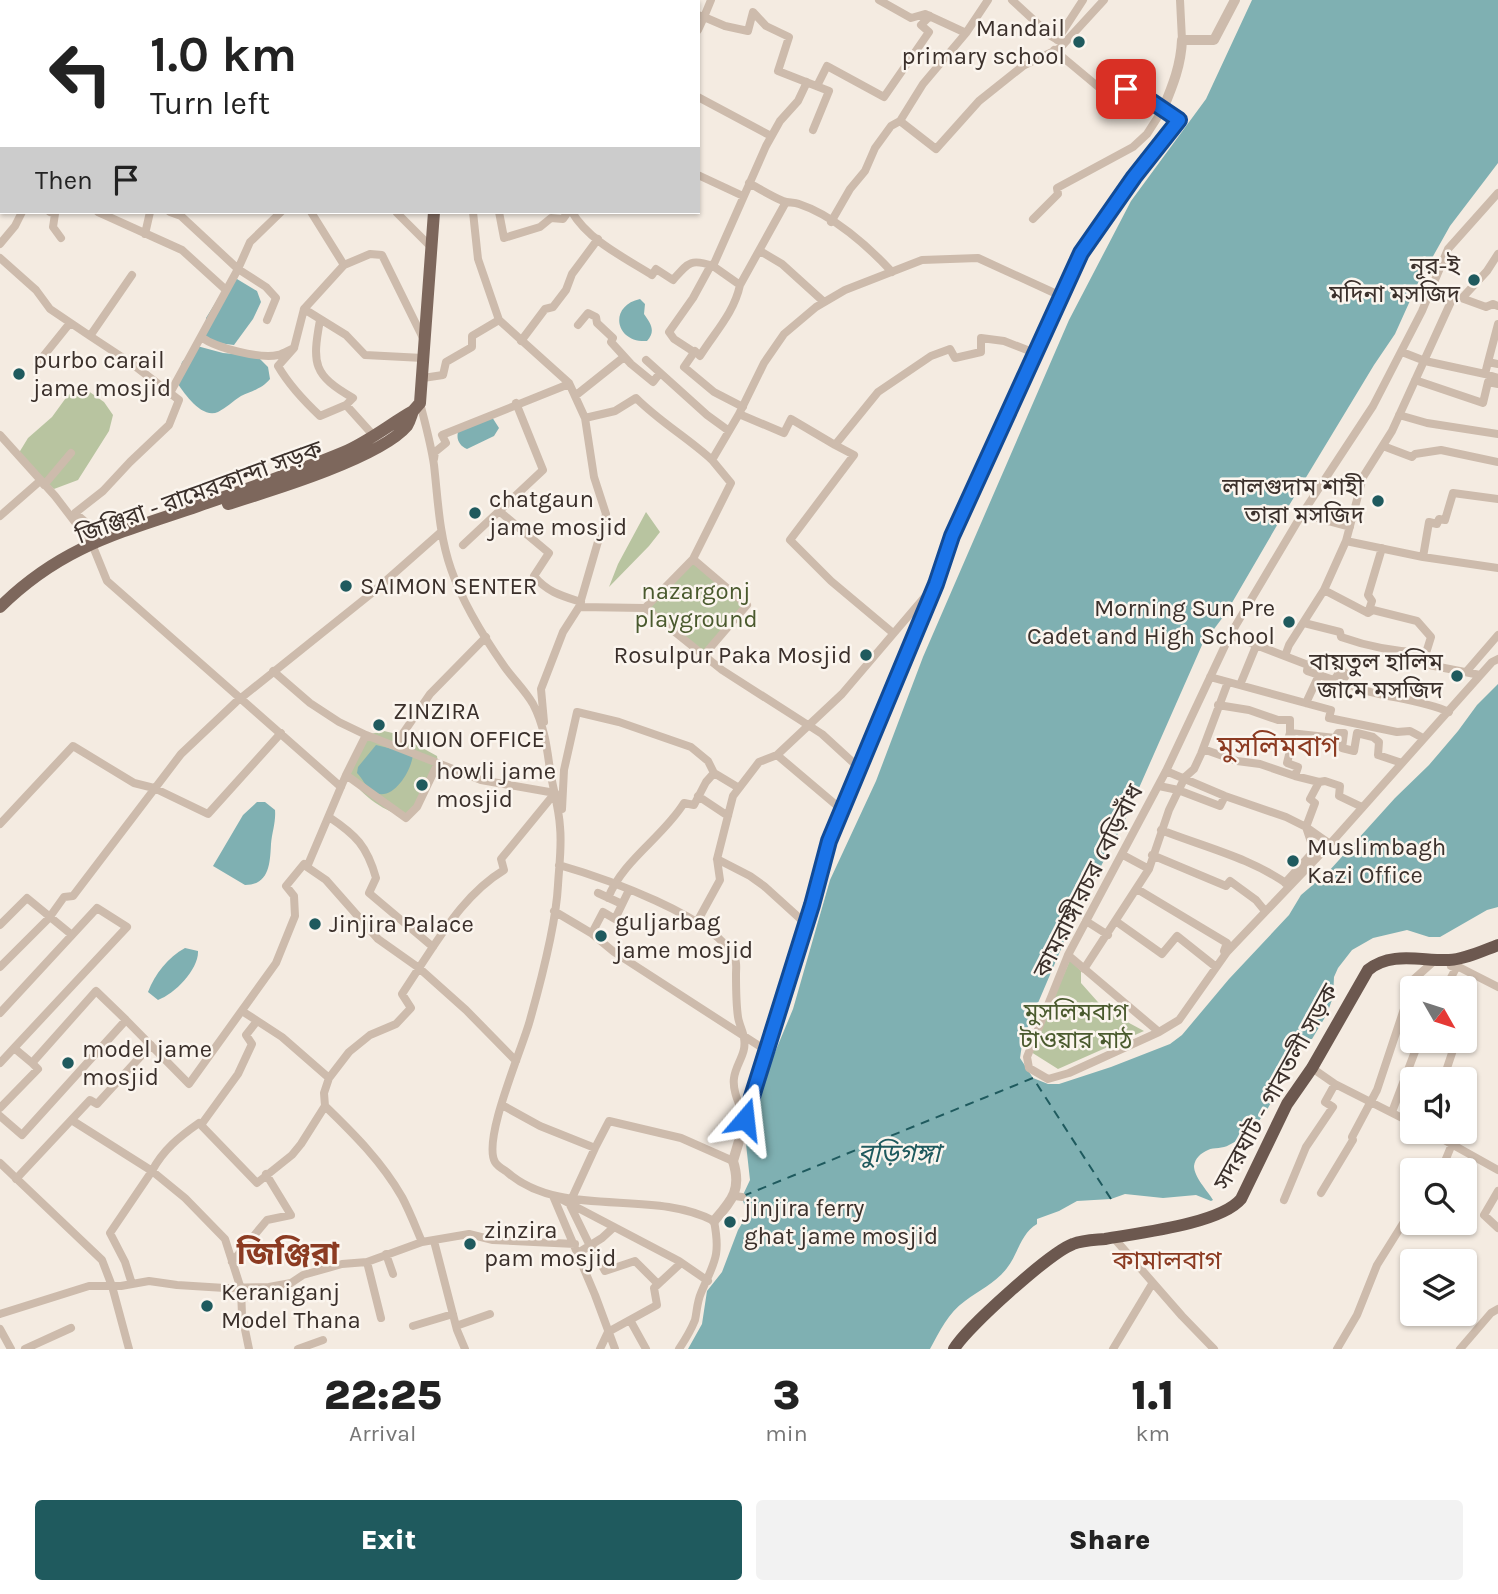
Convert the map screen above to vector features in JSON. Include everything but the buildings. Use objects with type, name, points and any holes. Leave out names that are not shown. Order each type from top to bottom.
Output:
[{"type":"highway","name":"সদরঘাট - গাবতলী সড়ক","points":[[954,1349],[963,1334],[1008,1293],[1073,1244],[1185,1224],[1227,1212],[1235,1206],[1241,1199],[1287,1104],[1312,1068],[1368,970],[1382,960],[1433,961],[1461,958],[1498,945]]},
{"type":"main road","points":[[417,407],[424,358],[434,214]]},
{"type":"main road","name":"জিঞ্জিরা - রামেরকান্দা সড়ক","points":[[0,607],[29,580],[60,559],[348,450],[417,407]]},
{"type":"main road","name":"জিঞ্জিরা - রামেরকান্দা সড়ক","points":[[0,618],[34,585],[104,538],[298,482],[357,457],[398,435],[409,424],[417,407]]},
{"type":"street","points":[[712,0],[701,16],[725,26],[748,31],[753,12],[766,26],[789,37],[778,71],[829,91],[813,130]]},
{"type":"street","points":[[879,0],[911,18],[925,14],[966,33]]},
{"type":"street","points":[[831,222],[865,171],[876,148],[891,127],[900,121],[923,84],[966,33],[988,0]]},
{"type":"street","points":[[1012,0],[1060,41]]},
{"type":"street","points":[[900,121],[936,149],[958,121],[1005,78],[1054,50],[1083,0]]},
{"type":"street","points":[[1060,41],[1104,0]]},
{"type":"street","points":[[1033,219],[1058,194],[1057,188],[1133,147],[1147,134],[1163,109],[1181,58],[1180,0]]},
{"type":"street","points":[[1182,40],[1214,40],[1235,0]]},
{"type":"street","points":[[817,86],[827,66],[884,97],[929,32],[921,26],[930,16]]},
{"type":"street","points":[[714,1221],[739,1196],[733,1161],[829,841],[936,584],[952,536],[1081,253],[1134,177],[1179,120],[1130,87],[1112,95],[1108,94],[1054,50]]},
{"type":"street","points":[[786,202],[740,285],[728,318],[700,356],[674,339],[669,332],[712,265],[772,136],[780,121],[798,101],[807,82]]},
{"type":"street","points":[[700,98],[772,136]]},
{"type":"street","points":[[700,176],[743,196]]},
{"type":"street","points":[[748,183],[786,202],[798,204],[831,222],[875,253],[892,272]]},
{"type":"street","name":"কামরাঙ্গীরচর বেড়িবাঁধ","points":[[1498,193],[1494,204],[1448,248],[1422,312],[1373,406],[1302,514],[1230,635],[1166,771],[1068,955],[1027,1056],[1029,1068],[1048,1079],[1069,1073],[1159,1032],[1179,1020],[1227,952],[1288,884],[1330,844],[1492,662],[1498,659]]},
{"type":"street","points":[[0,244],[21,214]]},
{"type":"street","points":[[55,214],[54,227],[61,238]]},
{"type":"street","points":[[102,214],[182,250],[226,290]]},
{"type":"street","points":[[145,234],[149,214]]},
{"type":"street","points":[[176,214],[197,229],[238,269],[266,287],[276,298],[267,320]]},
{"type":"street","points":[[170,393],[250,242],[273,214]]},
{"type":"street","points":[[312,214],[345,265]]},
{"type":"street","points":[[398,214],[432,248]]},
{"type":"street","points":[[473,214],[478,258],[499,320],[569,384],[585,418],[594,477],[606,514],[580,605],[563,632],[541,689],[561,830]]},
{"type":"street","points":[[499,214],[505,238],[540,227],[551,218],[563,219],[568,214]]},
{"type":"street","points":[[571,214],[598,239],[652,275],[656,270],[673,280],[687,264],[697,261],[712,265],[740,285]]},
{"type":"street","points":[[521,341],[545,309],[553,307],[566,290],[572,274],[598,239]]},
{"type":"street","points":[[760,251],[782,264],[824,302]]},
{"type":"street","points":[[320,320],[315,349],[316,365],[332,386],[353,398],[346,405],[320,416],[285,379],[278,366],[294,348],[304,309],[345,265],[370,254],[382,255],[424,341]]},
{"type":"street","points":[[1285,656],[1289,645],[1324,590],[1346,541],[1363,477],[1383,446],[1458,296],[1487,271],[1498,254]]},
{"type":"street","points":[[0,258],[36,290],[50,309],[179,400],[169,425],[103,491],[75,513],[104,538]]},
{"type":"street","points":[[712,460],[741,411],[764,363],[784,334],[824,302],[845,290],[922,260],[978,258],[1061,296]]},
{"type":"street","points":[[90,337],[132,275]]},
{"type":"street","points":[[1431,287],[1486,307],[1493,304],[1498,306]]},
{"type":"street","points":[[304,309],[346,335],[365,355],[424,358]]},
{"type":"street","points":[[578,325],[588,313],[596,317],[597,323],[614,338],[611,342],[624,357],[653,382],[660,373]]},
{"type":"street","points":[[422,378],[443,375],[446,362],[472,347],[472,336],[499,320]]},
{"type":"street","points":[[37,364],[70,323]]},
{"type":"street","points":[[1485,374],[1498,324]]},
{"type":"street","points":[[201,337],[229,351],[276,355],[294,348]]},
{"type":"street","points":[[835,445],[878,393],[931,356],[950,349],[955,358],[981,352],[981,338],[1004,341],[1035,353]]},
{"type":"street","points":[[694,352],[684,367],[741,411],[784,433],[791,419],[854,455],[790,540],[831,581],[893,633]]},
{"type":"street","points":[[1402,352],[1425,361],[1498,378]]},
{"type":"street","points":[[575,396],[624,357]]},
{"type":"street","points":[[646,360],[707,415],[729,430]]},
{"type":"street","points":[[1488,362],[1498,364]]},
{"type":"street","points":[[1415,380],[1483,403],[1488,382],[1498,384]]},
{"type":"street","points":[[433,460],[435,452],[446,443],[442,435],[569,384]]},
{"type":"street","points":[[585,418],[615,411],[636,398],[650,412],[696,445],[731,483],[693,559],[645,608]]},
{"type":"street","points":[[463,545],[543,470],[516,404]]},
{"type":"street","points":[[346,405],[373,435]]},
{"type":"street","points":[[417,407],[433,460],[441,532],[451,570],[466,604],[486,637],[504,666],[532,701],[547,743]]},
{"type":"street","points":[[1399,415],[1427,423],[1490,434],[1498,433]]},
{"type":"street","points":[[0,435],[55,495],[92,546],[107,581],[341,786]]},
{"type":"street","points":[[1383,446],[1412,457],[1415,454],[1441,450],[1498,462]]},
{"type":"street","points":[[0,516],[42,483],[71,453]]},
{"type":"street","points":[[1423,556],[1429,522],[1437,524],[1438,519],[1445,520],[1453,493],[1498,499]]},
{"type":"street","points":[[499,511],[549,553],[534,576],[544,587],[580,605],[645,608],[731,676],[822,734],[858,767]]},
{"type":"street","points":[[1302,514],[1350,527]]},
{"type":"street","points":[[0,967],[49,918],[64,897],[74,896],[181,754],[273,671],[372,593],[441,532]]},
{"type":"street","points":[[1346,541],[1498,568]]},
{"type":"street","points":[[1368,613],[1372,601],[1368,595],[1382,548]]},
{"type":"street","points":[[693,559],[747,605],[704,656]]},
{"type":"street","points":[[697,922],[720,880],[717,859],[733,796],[759,762],[777,755],[842,694],[936,584]]},
{"type":"street","points":[[1324,590],[1368,613]]},
{"type":"street","points":[[1368,613],[1373,610],[1417,621],[1431,637],[1426,653],[1429,666],[1480,675]]},
{"type":"street","points":[[1304,623],[1340,632],[1340,637],[1363,645],[1397,652],[1426,653]]},
{"type":"street","points":[[1230,635],[1308,665],[1307,671],[1334,680],[1341,670],[1347,673],[1343,683],[1387,697],[1433,705],[1449,712]]},
{"type":"street","points":[[1466,672],[1498,635]]},
{"type":"street","points":[[395,745],[430,694],[486,637]]},
{"type":"street","points":[[1240,685],[1256,646]]},
{"type":"street","points":[[273,671],[310,703],[339,722],[366,735],[481,780],[555,793]]},
{"type":"street","points":[[1306,703],[1319,675]]},
{"type":"street","points":[[1210,677],[1331,710],[1329,718],[1397,732],[1410,731],[1423,738]]},
{"type":"street","points":[[1084,969],[1149,869],[1161,830],[1185,777],[1194,769],[1228,682]]},
{"type":"street","points":[[1218,705],[1249,710],[1278,720],[1290,720],[1286,745],[1291,747],[1287,763],[1298,767],[1295,776]]},
{"type":"street","points":[[708,1281],[571,1201],[535,1190],[516,1180],[495,1162],[493,1150],[495,1129],[530,1023],[554,911],[564,770],[577,712],[619,722],[691,747],[708,761],[714,773],[739,788]]},
{"type":"street","points":[[0,824],[73,746],[134,783],[154,788],[208,814],[281,733]]},
{"type":"street","points":[[1290,733],[1335,738],[1338,733],[1344,733],[1342,748],[1354,751],[1357,733],[1373,737],[1379,742],[1378,755],[1402,763]]},
{"type":"street","points":[[307,867],[366,735]]},
{"type":"street","points":[[1203,749],[1237,761],[1261,764],[1295,776],[1340,786],[1339,796],[1362,807]]},
{"type":"street","points":[[777,755],[842,810]]},
{"type":"street","points":[[346,775],[406,818],[417,807],[438,763]]},
{"type":"street","points":[[1166,771],[1225,796],[1286,817],[1330,844]]},
{"type":"street","points":[[608,898],[614,883],[656,835],[673,820],[684,803],[694,805],[714,773]]},
{"type":"street","points":[[1161,830],[1222,850],[1288,884],[1314,851],[1306,827],[1315,803],[1310,799],[1318,782]]},
{"type":"street","points":[[1158,786],[1178,790],[1220,806],[1225,796]]},
{"type":"street","points":[[132,1284],[125,1262],[110,1233],[160,1155],[199,1123],[257,1183],[292,1155],[325,1106],[324,1093],[329,1078],[357,1043],[397,1024],[410,1012],[411,1008],[402,994],[419,968],[458,911],[487,881],[504,870],[501,859],[555,793]]},
{"type":"street","points":[[698,796],[728,816]]},
{"type":"street","points":[[329,817],[355,834],[370,857],[376,878],[369,893],[433,947]]},
{"type":"street","points":[[1123,855],[1149,869]]},
{"type":"street","points":[[1152,855],[1225,886],[1230,881],[1256,900],[1265,911]]},
{"type":"street","points":[[717,859],[764,886],[806,924]]},
{"type":"street","points":[[32,1063],[96,991],[189,1084],[276,963],[295,916],[294,896],[285,886],[303,864],[326,880],[378,939],[419,968],[466,1010],[516,1061]]},
{"type":"street","points":[[559,864],[598,876],[666,905],[697,922],[721,940],[736,960],[739,1021],[744,1035],[745,1052],[734,1079],[734,1089],[745,1119]]},
{"type":"street","points":[[1137,889],[1227,943],[1223,950],[1227,952]]},
{"type":"street","points":[[592,933],[603,912],[615,919],[629,890]]},
{"type":"street","points":[[598,893],[622,904]]},
{"type":"street","points":[[0,925],[27,898],[72,935]]},
{"type":"street","points":[[0,1013],[97,908],[127,927],[0,1063]]},
{"type":"street","points":[[554,911],[592,933],[614,952],[767,1051]]},
{"type":"street","points":[[1086,921],[1108,935]]},
{"type":"street","points":[[1117,922],[1162,954],[1177,936],[1216,967]]},
{"type":"street","points":[[1068,955],[1159,1032]]},
{"type":"street","points":[[1433,961],[1457,965],[1498,987]]},
{"type":"street","points":[[1433,961],[1457,968],[1452,976]]},
{"type":"street","points":[[1321,1193],[1372,1102],[1414,979],[1433,961]]},
{"type":"street","points":[[242,1011],[282,1037],[329,1078]]},
{"type":"street","points":[[0,1116],[22,1135],[126,1020]]},
{"type":"street","points":[[201,1125],[238,1074],[253,1044],[246,1035],[257,1021]]},
{"type":"street","points":[[16,1179],[90,1100],[97,1104],[151,1045]]},
{"type":"street","points":[[0,1108],[38,1069],[14,1048]]},
{"type":"street","points":[[1392,1112],[1414,1054]]},
{"type":"street","points":[[1312,1068],[1335,1084],[1400,1116]]},
{"type":"street","points":[[1284,1200],[1306,1147],[1333,1107],[1325,1102],[1335,1084]]},
{"type":"street","points":[[502,1105],[540,1126],[595,1147]]},
{"type":"street","points":[[325,1106],[354,1133],[386,1171],[403,1199],[422,1242]]},
{"type":"street","points":[[73,1121],[152,1171],[185,1198],[225,1239],[241,1289],[242,1315],[249,1349]]},
{"type":"street","points":[[658,1284],[635,1261],[605,1271],[590,1246],[571,1201],[609,1121],[681,1138],[733,1161]]},
{"type":"street","points":[[1446,1158],[1452,1144],[1498,1170]]},
{"type":"street","points":[[0,1163],[102,1260],[129,1349]]},
{"type":"street","points":[[232,1262],[267,1220],[291,1215],[266,1174]]},
{"type":"street","points":[[1498,1191],[1484,1215],[1498,1228]]},
{"type":"street","points":[[553,1195],[575,1244],[615,1349]]},
{"type":"street","points":[[571,1201],[649,1204],[701,1214],[714,1221],[719,1244],[717,1256],[696,1305],[695,1318],[679,1349]]},
{"type":"street","points":[[578,1254],[614,1227]]},
{"type":"street","points":[[1337,1349],[1357,1315],[1377,1265],[1400,1228]]},
{"type":"street","points":[[0,1314],[89,1286],[157,1281],[241,1289],[291,1283],[303,1275],[342,1264],[367,1262],[422,1242],[469,1234],[493,1240],[575,1244]]},
{"type":"street","points":[[1113,1237],[1214,1349]]},
{"type":"street","points":[[434,1241],[456,1326],[465,1349]]},
{"type":"street","points":[[386,1254],[393,1274]]},
{"type":"street","points":[[367,1262],[381,1318]]},
{"type":"street","points":[[600,1349],[608,1332],[657,1305],[654,1288],[681,1263]]},
{"type":"street","points":[[1112,1349],[1152,1283]]},
{"type":"street","points":[[1460,1349],[1491,1312],[1498,1309]]},
{"type":"street","points":[[413,1325],[453,1314]]},
{"type":"street","points":[[456,1326],[490,1314]]},
{"type":"street","points":[[630,1320],[646,1349]]},
{"type":"street","points":[[25,1349],[71,1328]]},
{"type":"street","points":[[0,1329],[11,1349]]},
{"type":"street","points":[[298,1349],[323,1340]]},
{"type":"green space","points":[[84,388],[104,402],[113,415],[109,431],[78,480],[54,489],[17,456],[28,438],[52,417],[68,395]]},
{"type":"green space","points":[[646,512],[660,532],[609,587],[618,564]]},
{"type":"green space","name":"nazargonj playground","points":[[693,559],[747,605],[704,655],[645,608]]},
{"type":"green space","points":[[384,731],[397,734],[437,756],[438,763],[411,811],[402,816],[371,800],[358,787],[350,773],[366,735]]},
{"type":"green space","name":"মুসলিমবাগ টাওয়ার মাঠ","points":[[1070,960],[1081,971],[1081,983],[1105,1010],[1144,1031],[1058,1069],[1031,1052]]},
{"type":"water","name":"বুড়িগঙ্গা","points":[[1252,0],[1498,0],[1498,163],[1450,226],[1418,283],[1395,334],[1226,613],[1202,645],[1124,822],[1076,914],[1023,1038],[1020,1058],[1033,1078],[1048,1084],[1059,1084],[1170,1044],[1182,1035],[1229,979],[1289,915],[1301,895],[1329,871],[1429,765],[1477,705],[1498,684],[1498,907],[1487,910],[1440,937],[1429,937],[1407,930],[1373,938],[1352,950],[1334,977],[1333,997],[1327,1014],[1312,1039],[1293,1040],[1297,1055],[1282,1060],[1274,1097],[1259,1120],[1240,1138],[1227,1146],[1205,1151],[1196,1161],[1196,1175],[1213,1200],[1196,1195],[1163,1198],[1125,1194],[1111,1199],[1077,1201],[1037,1219],[1037,1224],[1023,1238],[1007,1268],[954,1311],[930,1349],[688,1349],[702,1324],[707,1291],[722,1272],[738,1230],[750,1210],[742,1197],[750,1180],[746,1144],[758,1093],[793,1009],[830,880],[876,781],[923,657],[1069,320],[1131,201],[1206,99]]},
{"type":"water","points":[[232,276],[257,291],[261,302],[253,319],[234,345],[205,338],[206,318]]},
{"type":"water","points":[[640,299],[645,304],[644,314],[652,328],[647,341],[628,336],[620,323],[623,309]]},
{"type":"water","points":[[197,346],[223,353],[257,356],[268,367],[270,379],[218,412],[205,412],[194,404],[176,381],[182,362]]},
{"type":"water","points":[[492,417],[499,428],[494,436],[467,449],[461,444],[458,432]]},
{"type":"water","points":[[376,745],[413,754],[400,784],[387,793],[372,791],[357,773],[358,767]]},
{"type":"water","points":[[257,802],[265,802],[275,810],[270,858],[264,877],[253,884],[245,885],[213,866],[243,815]]},
{"type":"water","points":[[185,948],[198,951],[195,965],[178,987],[158,1000],[148,992],[151,985],[168,961]]},
{"type":"ferry route","points":[[743,1196],[1033,1078],[1111,1199]]},
{"type":"place","name":"Mandail primary school","points":[[1079,42]]},
{"type":"place","name":"নূর-ই মদিনা মসজিদ","points":[[1474,280]]},
{"type":"place","name":"purbo carail jame mosjid","points":[[19,374]]},
{"type":"place","name":"লালগুদাম শাহী তারা মসজিদ","points":[[1378,501]]},
{"type":"place","name":"chatgaun jame mosjid","points":[[475,513]]},
{"type":"place","name":"SAIMON SENTER","points":[[346,586]]},
{"type":"place","name":"Morning Sun Pre Cadet and High School","points":[[1289,622]]},
{"type":"place","name":"Rosulpur Paka Mosjid","points":[[866,655]]},
{"type":"place","name":"বায়তুল হালিম জামে মসজিদ","points":[[1457,676]]},
{"type":"place","name":"ZINZIRA UNION OFFICE","points":[[379,725]]},
{"type":"place","name":"howli jame mosjid","points":[[422,785]]},
{"type":"place","name":"Muslimbagh Kazi Office","points":[[1293,861]]},
{"type":"place","name":"Jinjira Palace","points":[[315,924]]},
{"type":"place","name":"guljarbag jame mosjid","points":[[601,936]]},
{"type":"place","name":"model jame mosjid","points":[[68,1063]]},
{"type":"place","name":"jinjira ferry ghat jame mosjid","points":[[730,1222]]},
{"type":"place","name":"zinzira pam mosjid","points":[[470,1244]]},
{"type":"place","name":"Keraniganj Model Thana","points":[[207,1306]]},
{"type":"district","name":"মুসলিমবাগ","points":[[1278,746]]},
{"type":"district","name":"জিঞ্জিরা","points":[[288,1253]]},
{"type":"district","name":"কামালবাগ","points":[[1167,1260]]},
{"type":"route","points":[[745,1119],[812,905],[829,841],[936,584],[952,536],[1081,253],[1134,177],[1179,120],[1140,92],[1130,87],[1126,89]]}]
